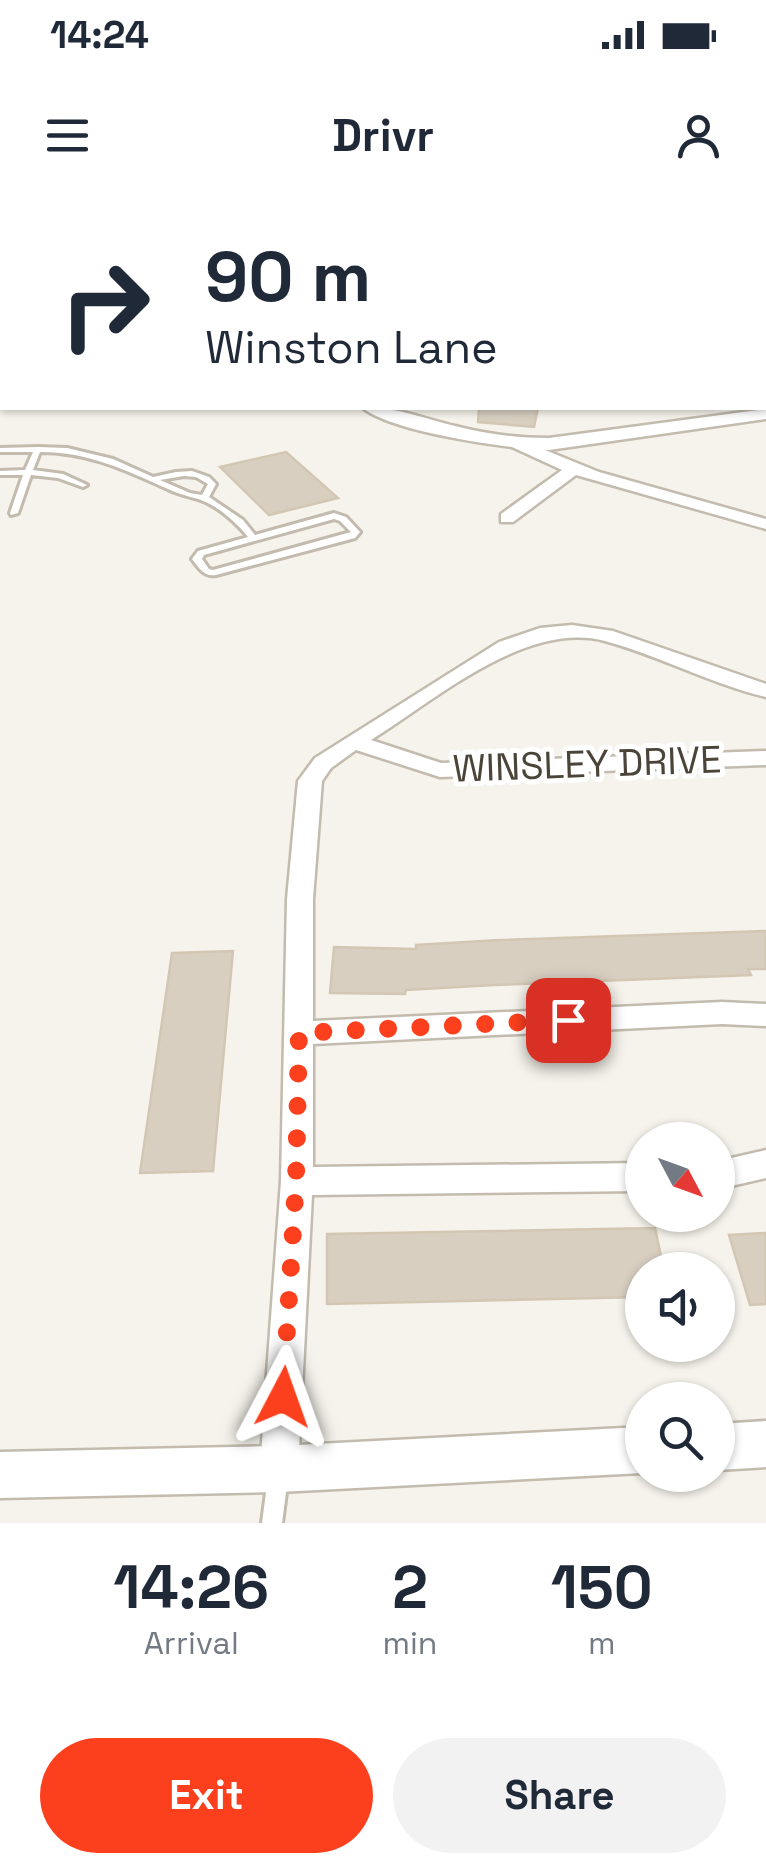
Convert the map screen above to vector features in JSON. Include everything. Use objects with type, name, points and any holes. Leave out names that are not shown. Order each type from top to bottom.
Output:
[{"type":"street","points":[[379,410],[448,431],[518,444],[568,441],[766,414]]},
{"type":"street","points":[[518,444],[534,455],[574,468],[766,524]]},
{"type":"street","points":[[507,518],[574,468]]},
{"type":"street","points":[[278,1469],[296,1181],[300,899],[310,781],[323,762],[506,646],[555,631],[590,632],[626,641],[766,692]]},
{"type":"street","name":"WINSLEY DRIVE","points":[[353,742],[440,770],[766,758]]},
{"type":"street","points":[[299,1033],[722,1013],[766,1015]]},
{"type":"street","points":[[735,1171],[766,1164]]},
{"type":"street","points":[[296,1181],[625,1177]]},
{"type":"street","points":[[735,1445],[766,1444]]},
{"type":"street","points":[[0,1475],[278,1469],[625,1451]]},
{"type":"lane","points":[[14,513],[38,449]]},
{"type":"lane","points":[[0,450],[89,454],[204,498],[227,512],[253,538]]},
{"type":"lane","points":[[0,473],[60,476],[83,484]]},
{"type":"lane","points":[[153,480],[197,474],[212,484],[204,498]]},
{"type":"lane","points":[[334,516],[356,532],[214,573],[206,571],[197,559],[201,553],[253,538],[334,516]]},
{"type":"lane","points":[[272,1523],[278,1469]]},
{"type":"building","points":[[479,410],[538,410],[534,427],[478,422]]},
{"type":"building","points":[[286,452],[338,498],[269,515],[220,467]]},
{"type":"building","points":[[766,931],[766,969],[748,969],[751,975],[494,985],[406,990],[405,994],[330,993],[334,947],[416,949],[416,945],[500,940]]},
{"type":"building","points":[[233,951],[213,1171],[140,1173],[172,953]]},
{"type":"building","points":[[625,1229],[625,1232],[656,1232],[660,1252],[625,1252],[625,1297],[327,1304],[327,1234]]},
{"type":"building","points":[[766,1233],[766,1304],[750,1305],[729,1235]]},
{"type":"route","points":[[283,1397],[296,1181],[299,1033],[568,1020]]}]
